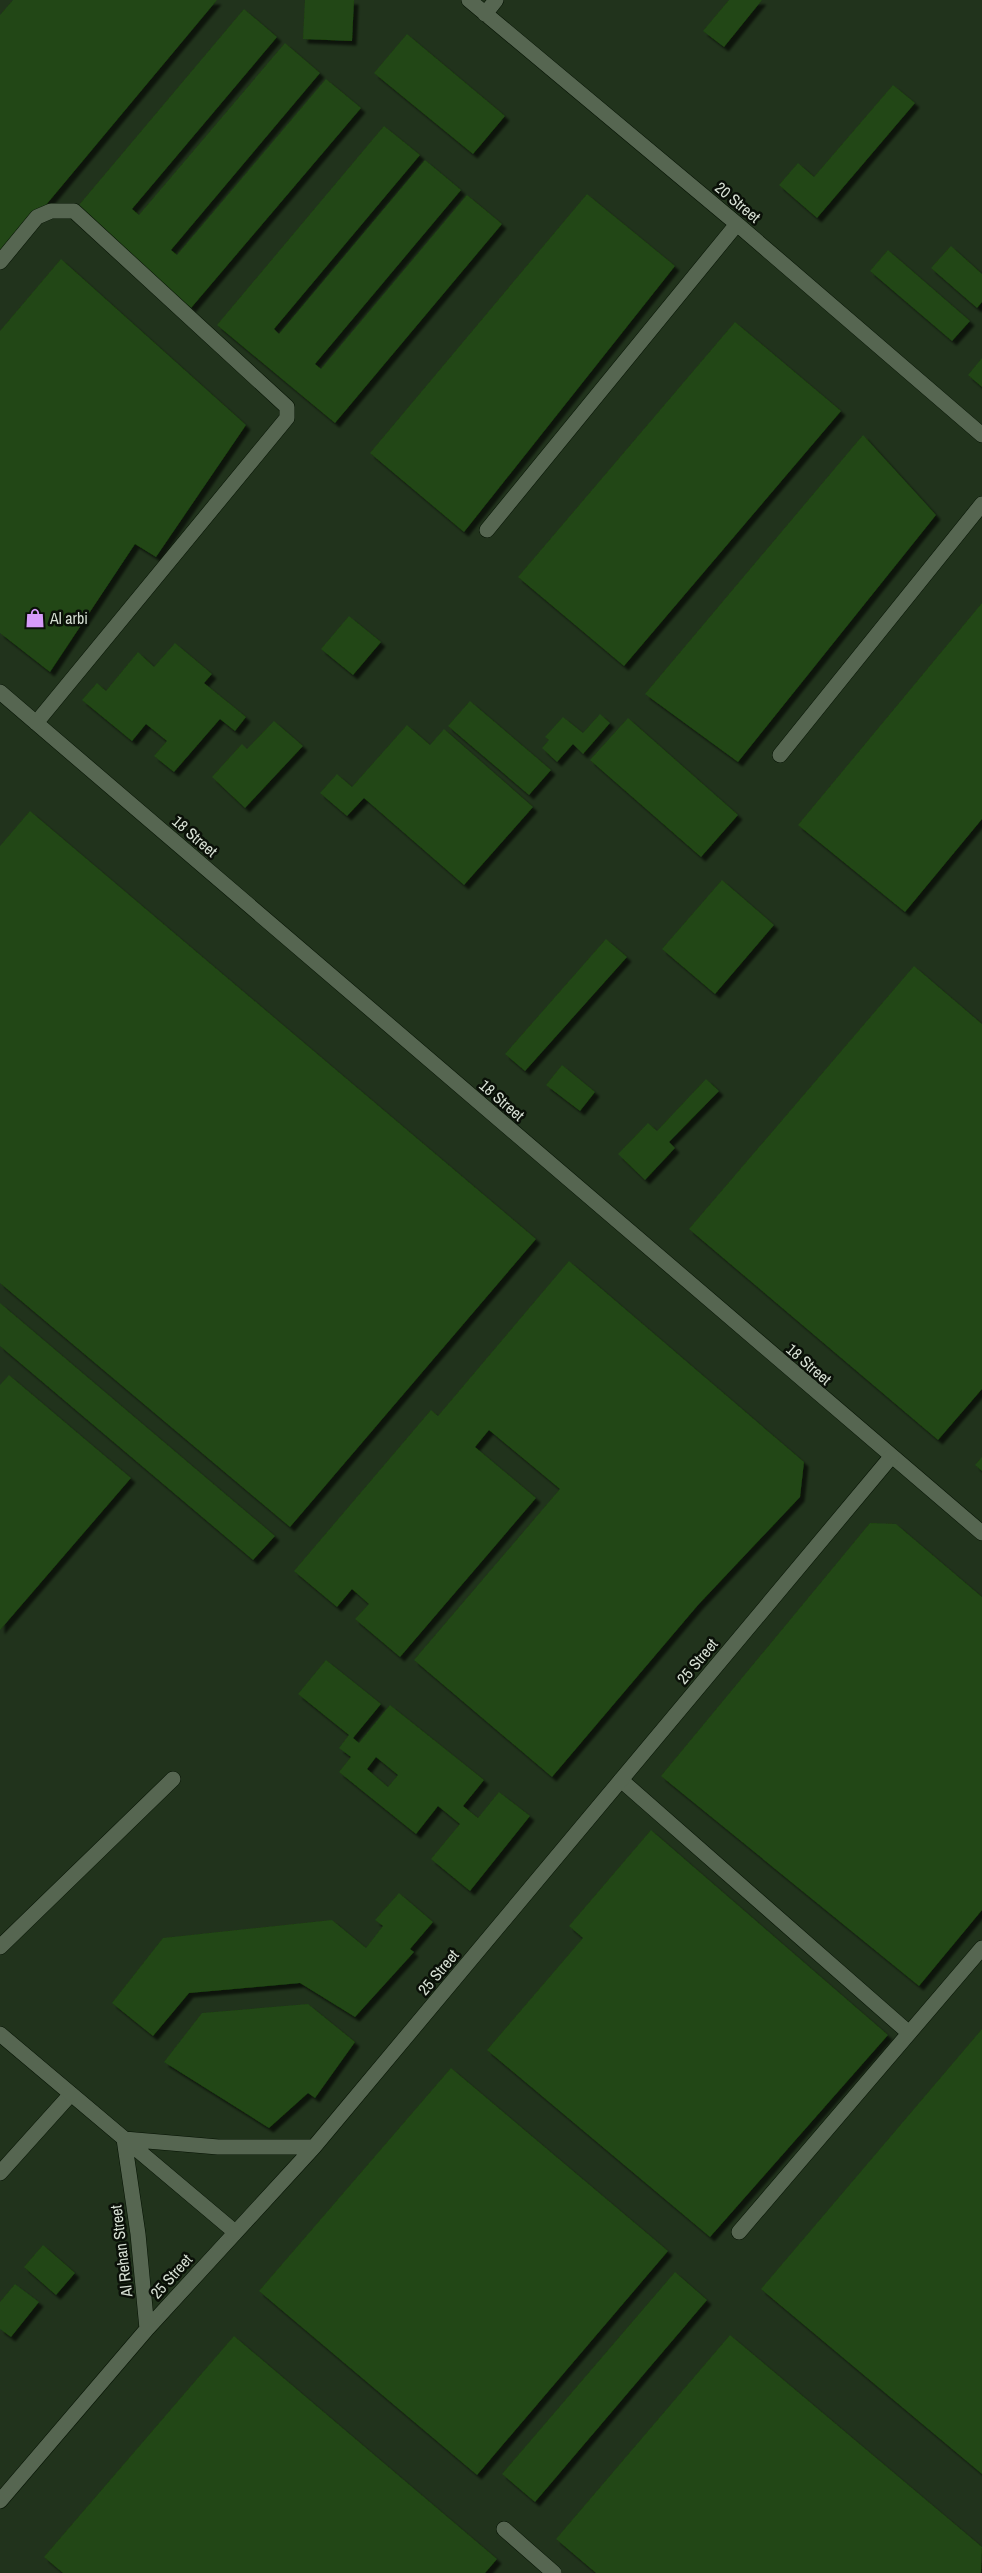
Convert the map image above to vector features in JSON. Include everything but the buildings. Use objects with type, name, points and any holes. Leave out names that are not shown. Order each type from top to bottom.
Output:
[{"type":"street","name":"20 Street","points":[[469,0],[737,224],[982,435]]},
{"type":"street","points":[[485,14],[496,0]]},
{"type":"street","points":[[0,262],[38,217],[51,211],[74,210],[287,407],[287,418],[36,723]]},
{"type":"street","points":[[487,530],[737,224]]},
{"type":"street","points":[[780,755],[982,504]]},
{"type":"street","name":"18 Street","points":[[0,692],[982,1534]]},
{"type":"street","name":"25 Street","points":[[0,2501],[147,2329],[314,2147],[891,1457]]},
{"type":"street","points":[[0,1947],[172,1778]]},
{"type":"street","points":[[621,1780],[909,2033]]},
{"type":"street","points":[[739,2232],[982,1948]]},
{"type":"street","points":[[0,2034],[235,2232]]},
{"type":"street","points":[[0,2173],[71,2094]]},
{"type":"street","points":[[124,2139],[218,2147],[314,2147]]},
{"type":"street","name":"Al Rehan Street","points":[[124,2139],[138,2234],[147,2329]]},
{"type":"street","points":[[504,2529],[554,2573]]},
{"type":"shaded area","points":[[0,0],[982,0],[982,2573],[0,2573]]},
{"type":"place","name":"Al arbi","points":[[35,618]]}]
